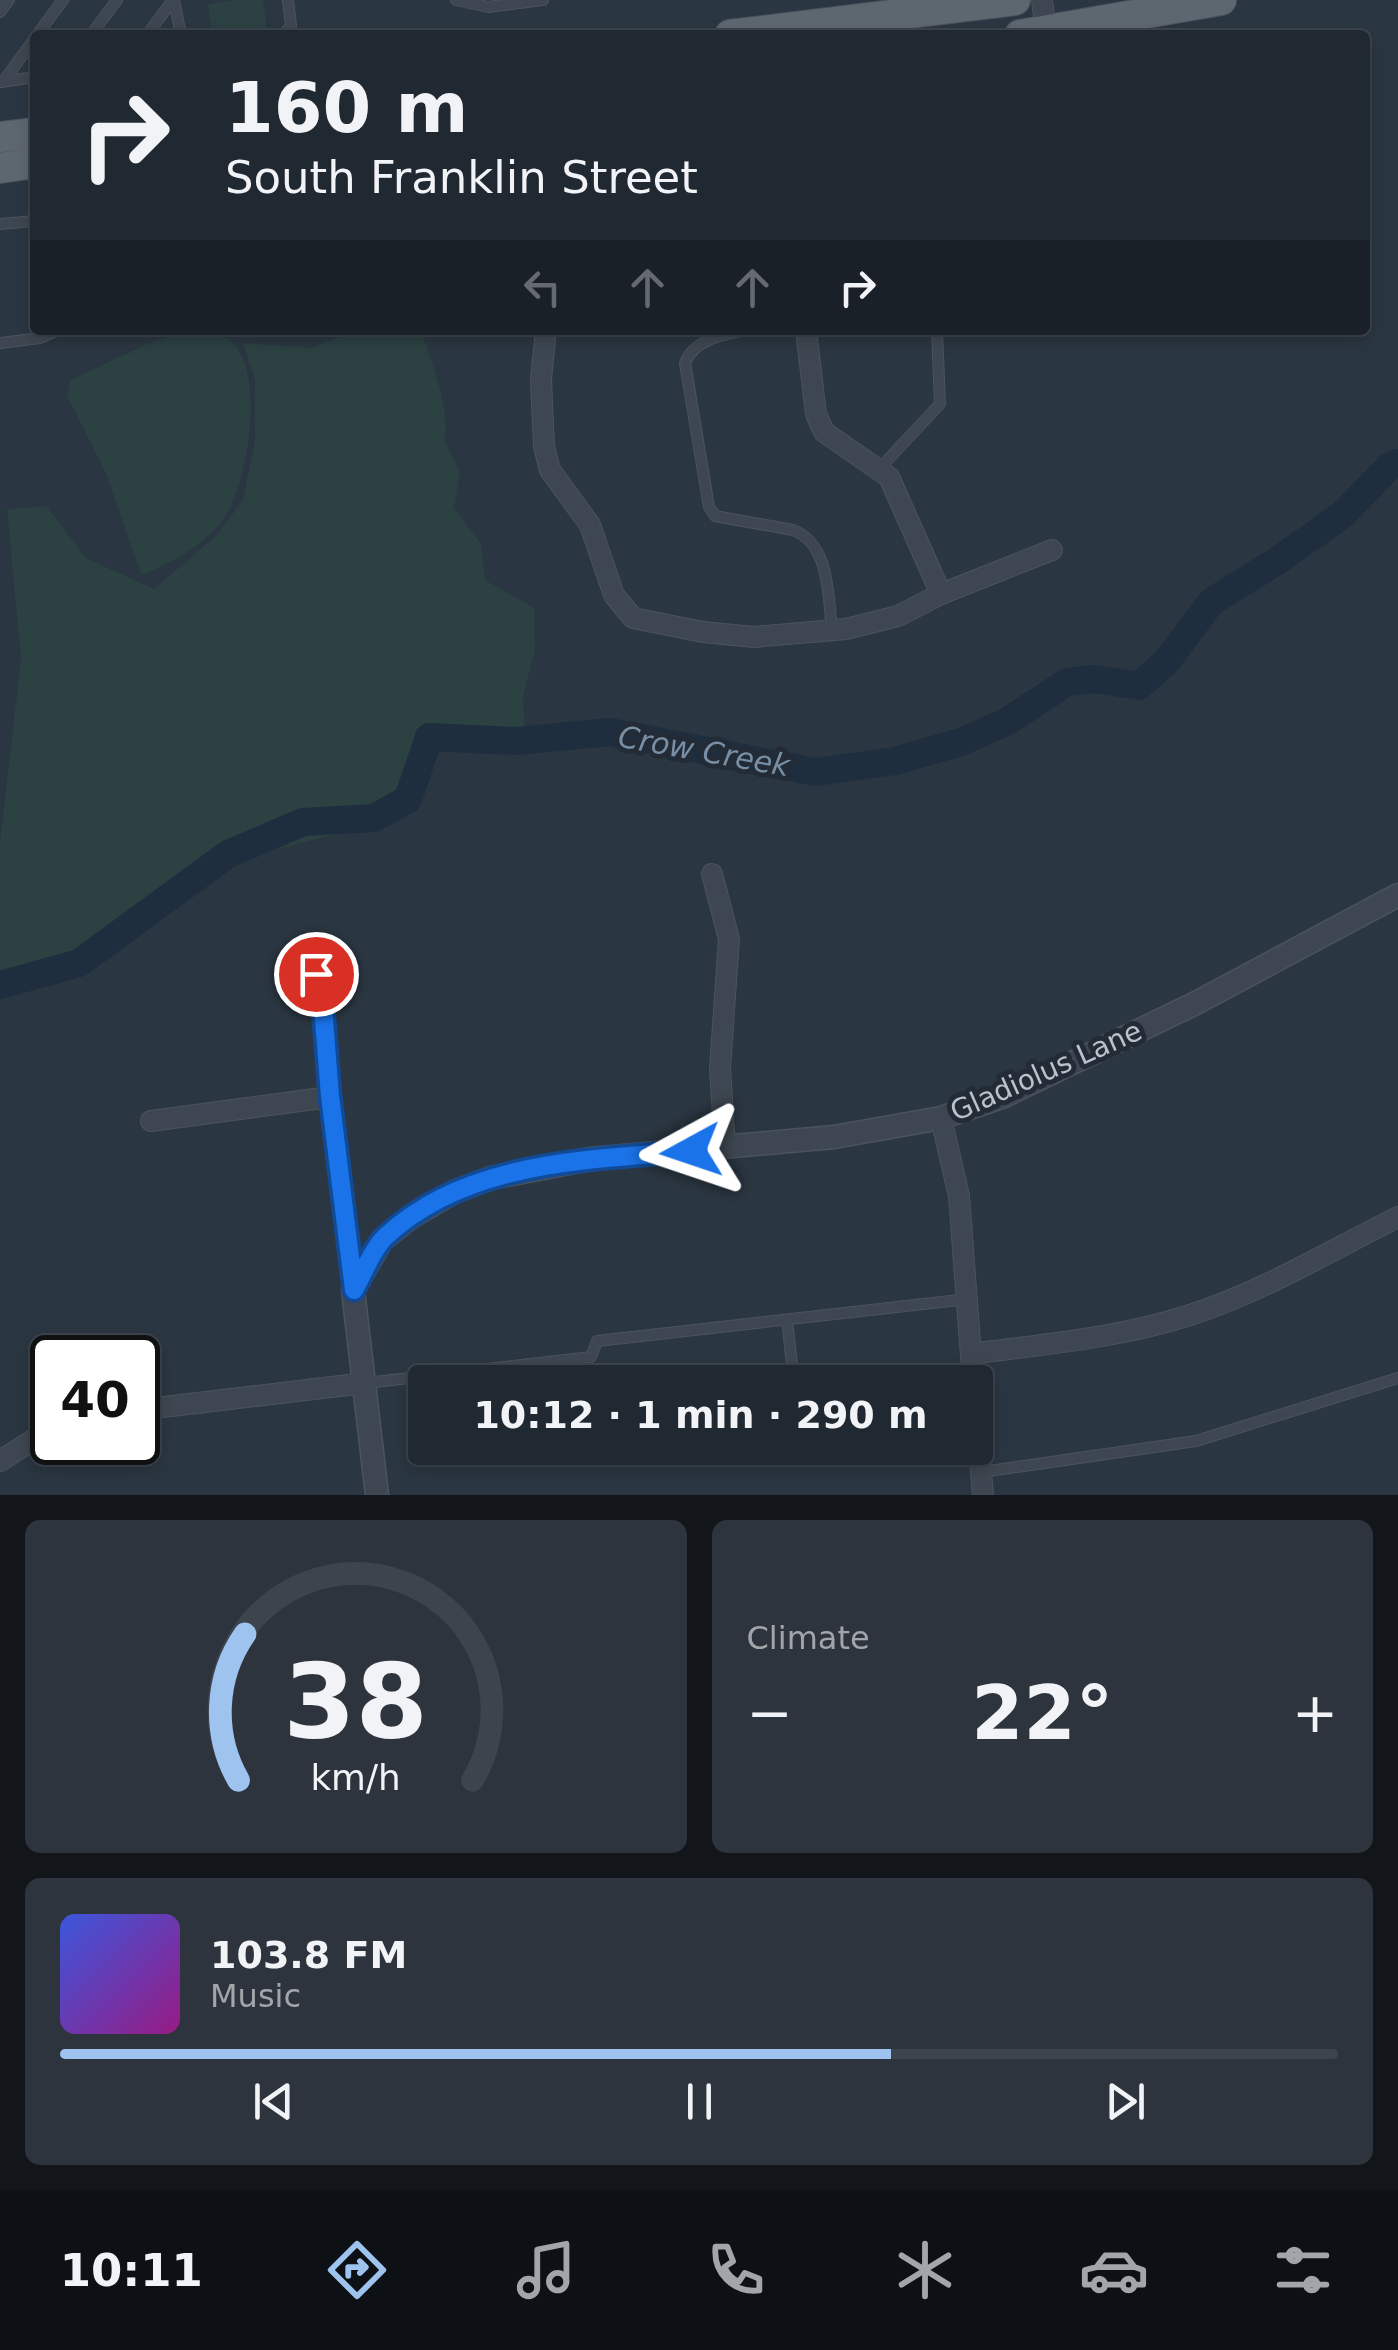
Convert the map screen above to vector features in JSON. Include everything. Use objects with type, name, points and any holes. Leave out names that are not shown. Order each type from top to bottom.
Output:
[{"type":"main road","points":[[781,30],[1015,0]]},
{"type":"main road","points":[[1050,30],[1222,0]]},
{"type":"main road","points":[[0,137],[30,134]]},
{"type":"main road","points":[[0,168],[30,163]]},
{"type":"street","points":[[1034,30],[1042,0]]},
{"type":"street","points":[[545,335],[541,379],[544,447],[550,470],[590,525],[614,596],[633,618],[754,637],[832,630],[898,616],[941,594],[1052,550]]},
{"type":"street","points":[[807,335],[816,414],[824,432],[890,477],[941,594]]},
{"type":"street","points":[[712,874],[728,939],[720,1068],[725,1148]]},
{"type":"street","name":"Gladiolus Lane","points":[[354,1290],[382,1240],[454,1192],[491,1178],[590,1160],[834,1137],[941,1118],[1002,1097],[1178,1012],[1398,895]]},
{"type":"street","points":[[316,974],[323,1007],[377,1495]]},
{"type":"street","points":[[151,1121],[330,1096]]},
{"type":"street","points":[[941,1118],[960,1196],[972,1365]]},
{"type":"street","points":[[971,1354],[1142,1329],[1194,1314],[1398,1217]]},
{"type":"street","points":[[160,1407],[365,1383]]},
{"type":"street","points":[[0,1461],[30,1442]]},
{"type":"street","points":[[980,1465],[983,1495]]},
{"type":"lane","points":[[0,12],[9,0]]},
{"type":"lane","points":[[41,30],[63,0]]},
{"type":"lane","points":[[96,30],[117,0]]},
{"type":"lane","points":[[151,30],[174,0]]},
{"type":"lane","points":[[174,0],[180,30]]},
{"type":"lane","points":[[287,30],[291,26],[288,0]]},
{"type":"lane","points":[[456,0],[488,8],[543,0]]},
{"type":"lane","points":[[2,82],[30,45]]},
{"type":"lane","points":[[2,82],[30,78]]},
{"type":"lane","points":[[0,224],[30,221]]},
{"type":"lane","points":[[0,343],[47,335]]},
{"type":"lane","points":[[730,335],[690,350],[686,363],[709,507],[715,516],[792,530],[813,542],[822,564],[832,630]]},
{"type":"lane","points":[[879,469],[940,404],[936,335]]},
{"type":"lane","points":[[365,1383],[591,1356],[597,1341],[968,1299]]},
{"type":"lane","points":[[787,1320],[792,1365]]},
{"type":"lane","points":[[980,1472],[1196,1442],[1398,1378]]},
{"type":"green space","points":[[263,0],[267,30],[211,30],[208,4]]},
{"type":"green space","points":[[175,335],[218,335],[228,339],[240,353],[248,373],[251,399],[240,481],[223,520],[186,553],[141,575],[106,473],[67,395],[71,380]]},
{"type":"green space","points":[[346,335],[423,335],[443,400],[444,440],[460,472],[454,508],[481,544],[485,580],[534,608],[535,650],[523,696],[525,733],[431,742],[409,815],[220,864],[103,952],[0,981],[0,842],[21,659],[7,509],[46,506],[86,558],[154,589],[216,536],[243,500],[255,439],[255,380],[243,343],[310,348]]},
{"type":"waterway","name":"Crow Creek","points":[[0,985],[79,963],[228,854],[303,822],[374,818],[408,799],[429,737],[517,741],[610,732],[816,772],[895,761],[961,742],[1008,721],[1067,682],[1095,679],[1139,686],[1167,661],[1211,602],[1342,515],[1389,467],[1398,463]]},
{"type":"route","points":[[316,974],[323,1007],[354,1290],[382,1240],[411,1217],[454,1192],[527,1169],[691,1151]]}]
